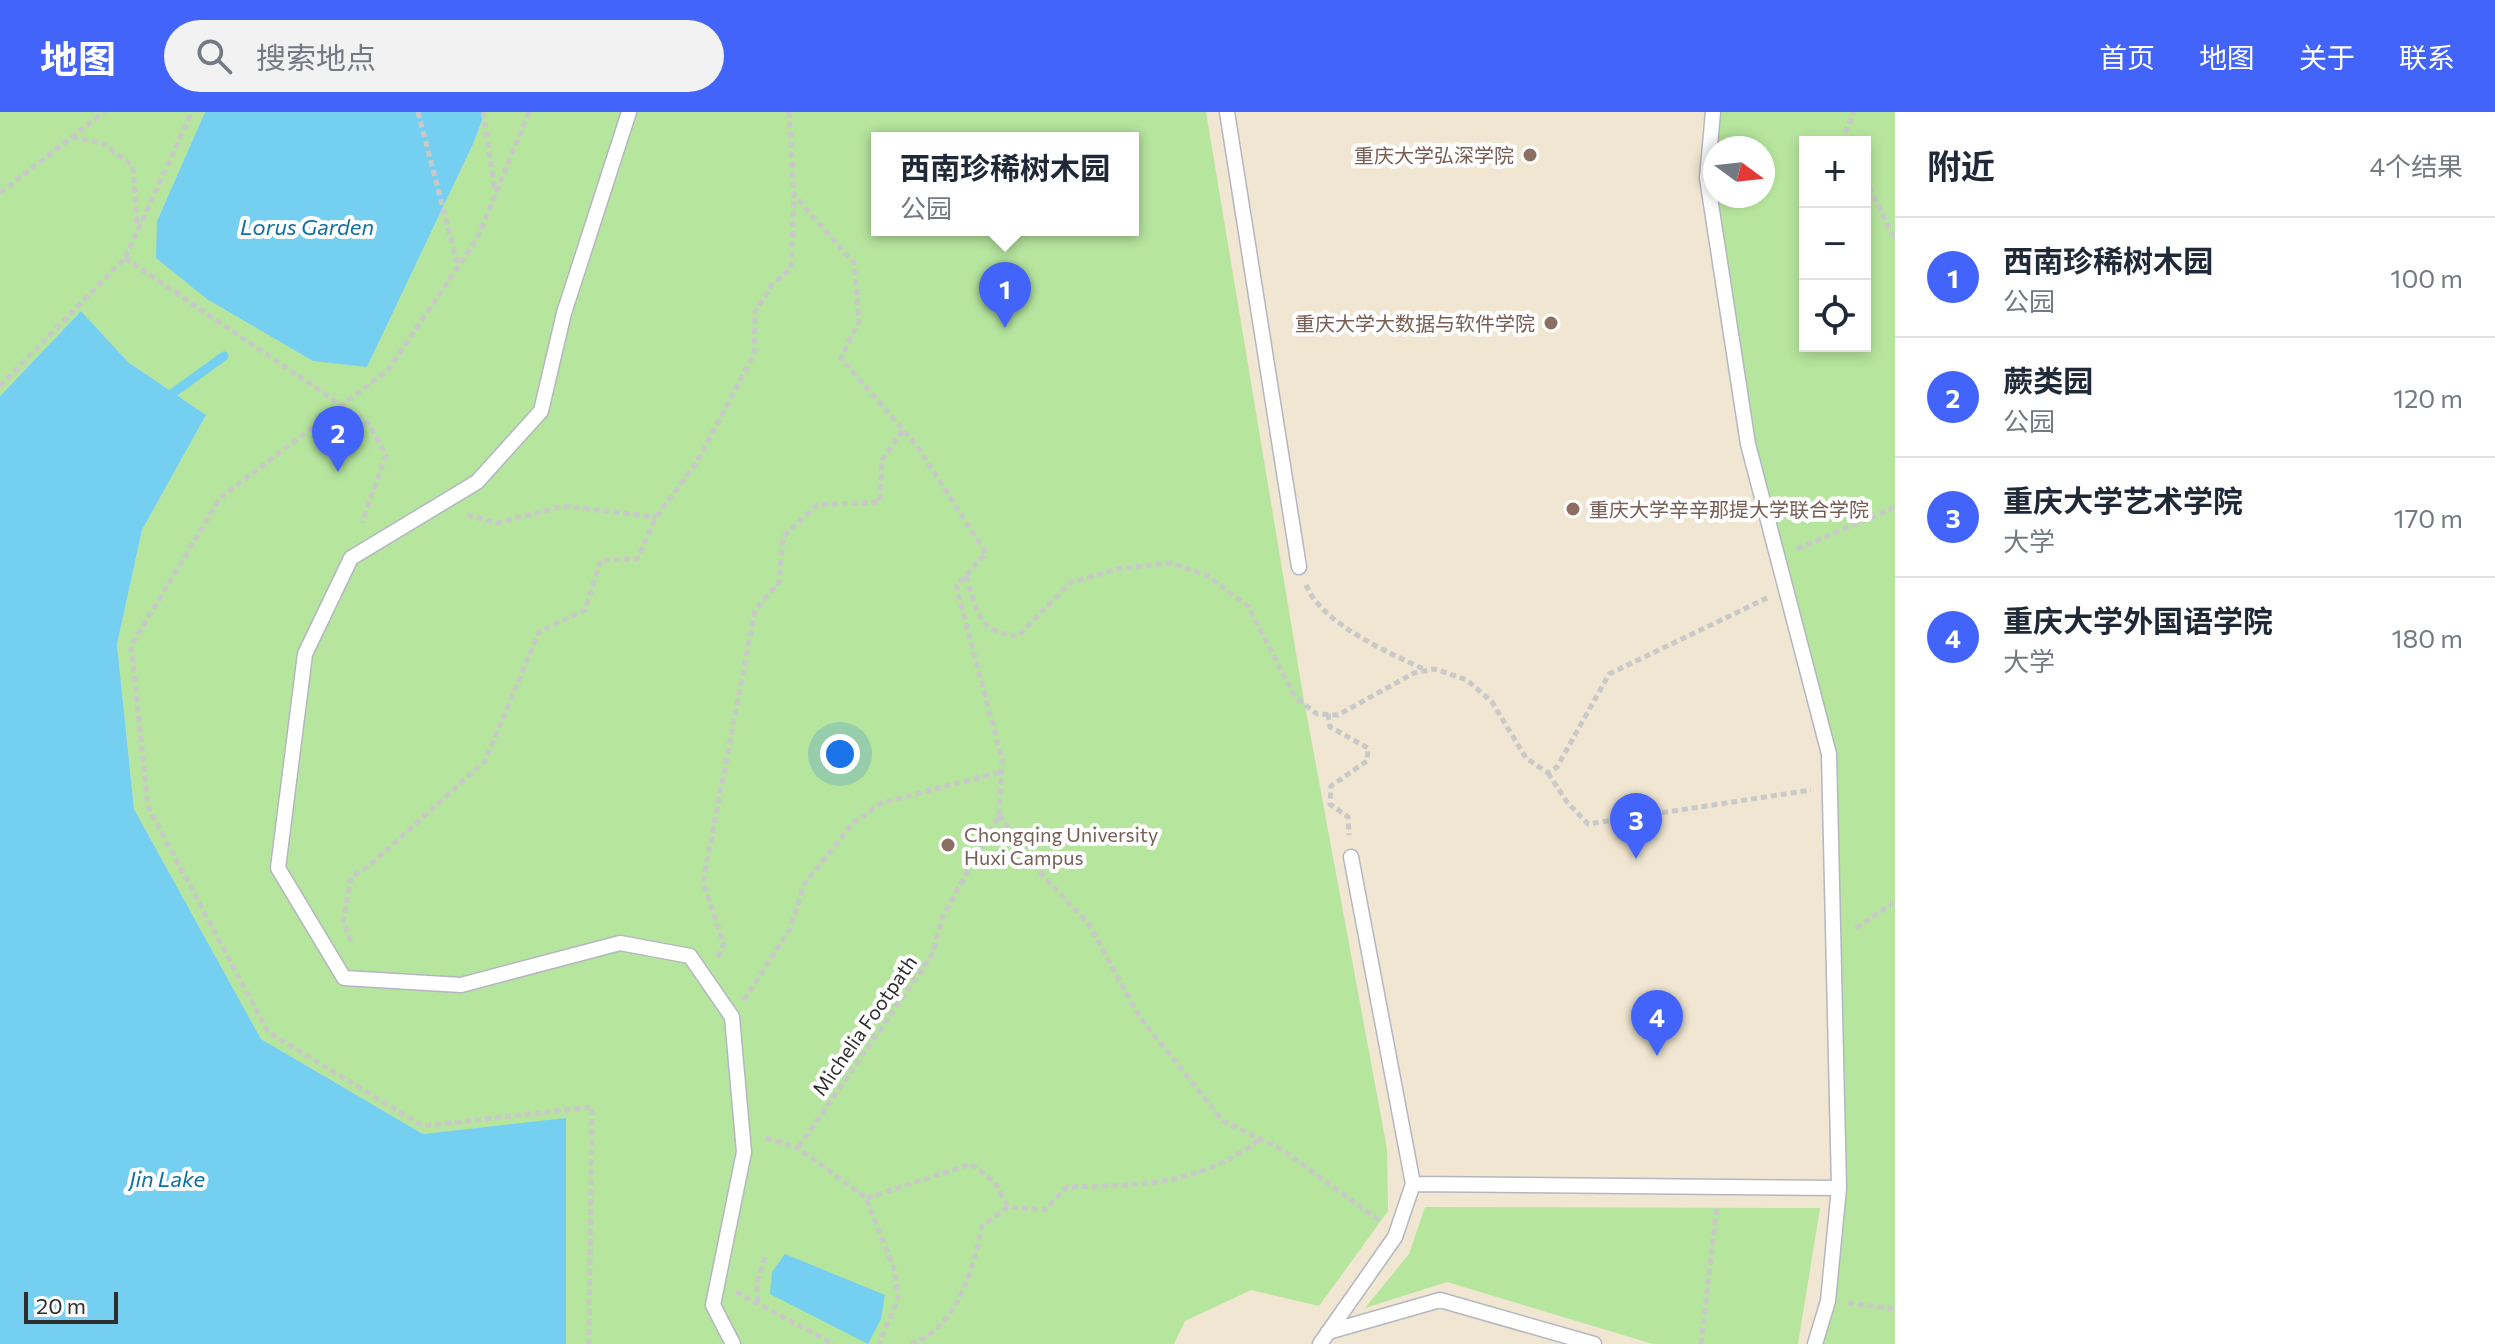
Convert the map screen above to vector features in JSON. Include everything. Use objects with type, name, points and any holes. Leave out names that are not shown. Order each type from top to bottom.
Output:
[{"type":"lane","points":[[629,112],[564,313],[541,411],[477,482],[351,558],[305,654],[278,868],[344,978],[461,985],[620,943],[690,956],[732,1017],[744,1152],[713,1305],[733,1344]]},
{"type":"lane","points":[[1227,112],[1299,567]]},
{"type":"lane","points":[[1713,112],[1707,178],[1748,444],[1829,754],[1839,1188],[1828,1301],[1815,1344]]},
{"type":"lane","points":[[1324,1338],[1395,1237],[1413,1184],[1351,857]]},
{"type":"lane","points":[[1413,1184],[1839,1188]]},
{"type":"lane","points":[[1324,1338],[1440,1300],[1594,1344]]},
{"type":"path","points":[[0,193],[104,112]]},
{"type":"path","points":[[0,386],[125,258],[192,112]]},
{"type":"path","points":[[418,112],[459,267]]},
{"type":"path","points":[[483,112],[495,194]]},
{"type":"path","points":[[529,112],[477,239],[388,370],[220,498],[131,646],[148,807],[268,1032],[423,1126],[592,1107],[589,1344]]},
{"type":"path","points":[[344,978],[352,944],[343,922],[351,877],[370,865],[485,761],[539,632],[585,610],[601,560],[637,559],[656,517],[697,462],[754,354],[755,312],[772,285],[791,268],[794,195],[789,112]]},
{"type":"path","points":[[1846,136],[1854,112]]},
{"type":"path","points":[[72,137],[104,144],[133,166],[137,232]]},
{"type":"path","points":[[1871,190],[1895,240]]},
{"type":"path","name":"Michelia Footpath","points":[[794,195],[854,263],[859,321],[841,358],[903,430],[986,553],[956,586],[1002,759],[999,815],[943,916],[932,955],[798,1148]]},
{"type":"path","points":[[125,258],[369,424],[386,455],[351,558]]},
{"type":"path","points":[[708,982],[724,944],[703,882],[755,611],[779,582],[783,537],[817,505],[880,502],[882,460],[903,430]]},
{"type":"path","points":[[435,507],[497,523],[564,506],[656,517]]},
{"type":"path","points":[[1778,558],[1895,507]]},
{"type":"path","points":[[966,575],[980,619],[996,634],[1018,636],[1071,582],[1118,569],[1170,563],[1206,575],[1248,606],[1295,697],[1317,714],[1338,715],[1414,673],[1427,670],[1435,669],[1467,680],[1492,702],[1526,758],[1548,773],[1567,802],[1588,824],[1826,788]]},
{"type":"path","points":[[1299,567],[1309,592],[1327,613],[1382,650],[1427,670]]},
{"type":"path","points":[[1548,773],[1557,767],[1609,674],[1786,589]]},
{"type":"path","points":[[1328,714],[1330,727],[1368,748],[1367,761],[1331,786],[1330,804],[1348,817],[1351,857]]},
{"type":"path","points":[[732,1017],[790,929],[804,885],[852,824],[881,803],[1001,772]]},
{"type":"path","points":[[999,815],[1044,877],[1088,923],[1139,1016],[1223,1121],[1281,1149],[1380,1221]]},
{"type":"path","points":[[1832,943],[1895,902]]},
{"type":"path","points":[[742,1131],[798,1148],[866,1198],[895,1271],[898,1299],[879,1344]]},
{"type":"path","points":[[911,1344],[924,1340],[954,1306],[974,1267],[982,1226],[1008,1207],[1045,1210],[1067,1187],[1124,1186],[1188,1177],[1232,1161],[1260,1139]]},
{"type":"path","points":[[866,1198],[971,1164],[994,1181],[1008,1207]]},
{"type":"path","points":[[1701,1344],[1719,1188]]},
{"type":"path","points":[[758,1303],[757,1282],[765,1257]]},
{"type":"path","points":[[717,1282],[834,1344]]},
{"type":"path","points":[[1828,1301],[1895,1309]]},
{"type":"shaded area","name":"Chongqing University Huxi Campus","points":[[0,112],[1895,112],[1895,1344],[0,1344]]},
{"type":"green space","points":[[0,112],[205,112],[157,221],[367,367],[474,142],[485,112],[1206,112],[1303,695],[1387,1149],[1388,1211],[1319,1306],[1251,1290],[1185,1321],[1174,1344],[566,1344],[566,1119],[423,1134],[261,1039],[134,809],[117,644],[142,530],[206,415],[128,362],[81,311],[0,396]]},
{"type":"green space","points":[[1713,112],[1895,112],[1895,1344],[1815,1344],[1839,1188],[1829,754],[1748,444],[1712,208],[1775,208],[1775,136],[1711,136]]},
{"type":"green space","points":[[1425,1207],[1820,1208],[1798,1344],[1653,1344],[1447,1282],[1365,1308],[1409,1254]]},
{"type":"water","name":"Lorus Garden","points":[[205,112],[485,112],[474,142],[367,367],[313,361],[207,299],[156,258],[157,221]]},
{"type":"water","name":"Jin Lake","points":[[81,311],[128,362],[206,415],[142,530],[117,644],[134,809],[261,1039],[423,1134],[566,1118],[566,1344],[0,1344],[0,396]]},
{"type":"water","points":[[785,1254],[885,1295],[881,1319],[868,1344],[770,1294],[772,1272]]},
{"type":"waterway","points":[[173,393],[224,356]]},
{"type":"place","name":"重庆大学弘深学院","points":[[1530,155]]},
{"type":"place","name":"重庆大学大数据与软件学院","points":[[1551,323]]},
{"type":"place","name":"西南珍稀树木园","points":[[1005,328]]},
{"type":"place","name":"蕨类园","points":[[338,472]]},
{"type":"place","name":"重庆大学辛辛那提大学联合学院","points":[[1573,509]]},
{"type":"place","name":"Chongqing University Huxi Campus","points":[[948,845]]},
{"type":"place","name":"重庆大学艺术学院","points":[[1636,859]]},
{"type":"place","name":"重庆大学外国语学院","points":[[1657,1056]]}]
